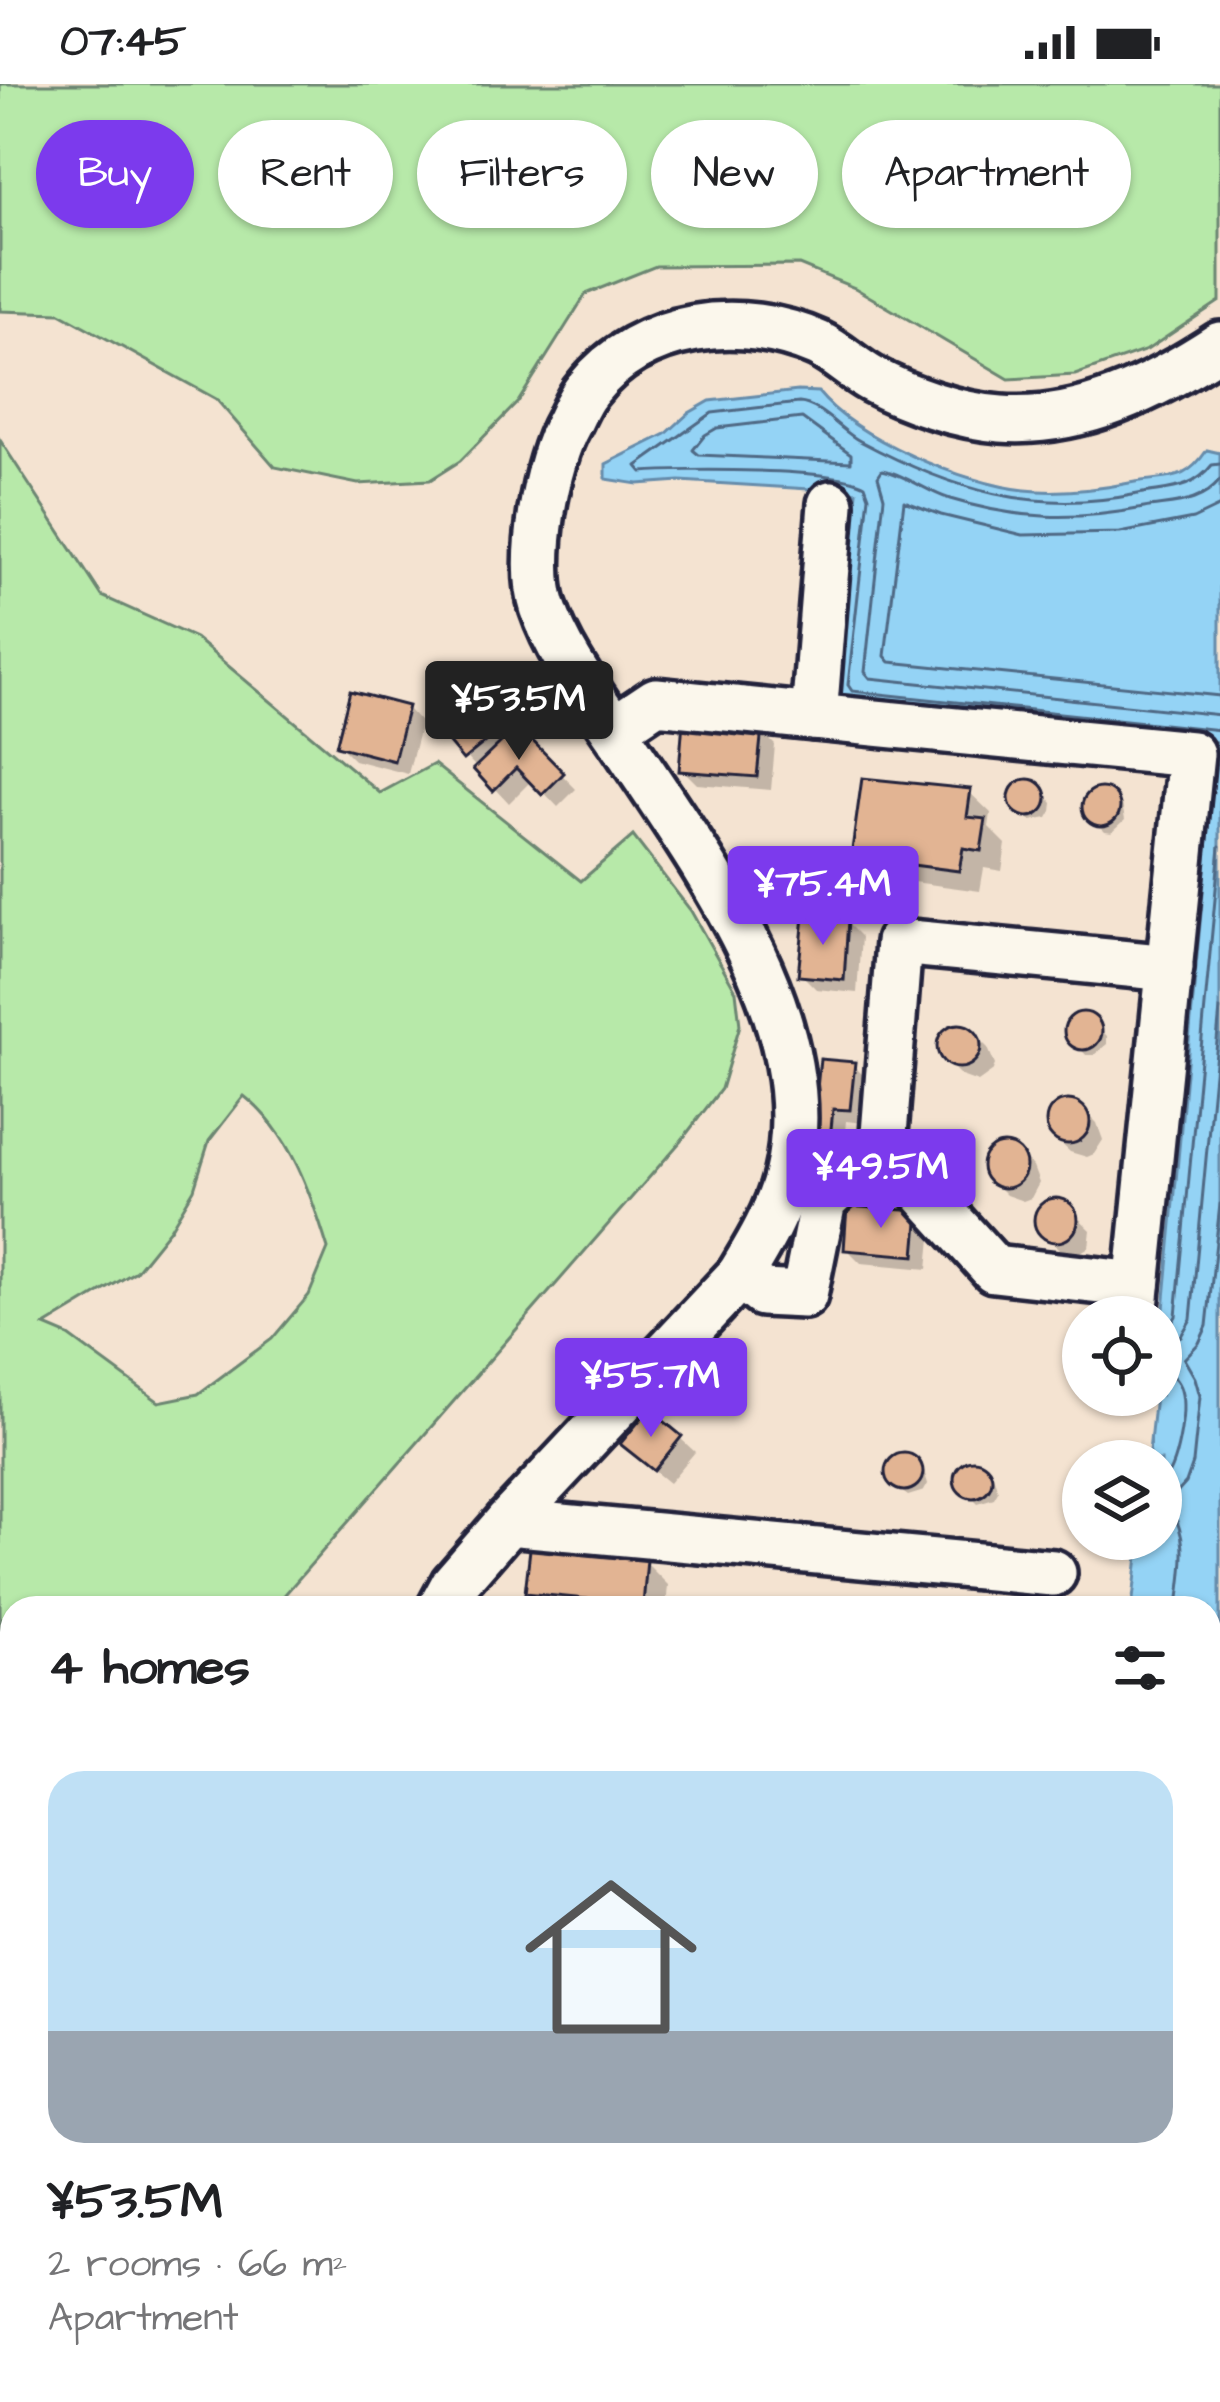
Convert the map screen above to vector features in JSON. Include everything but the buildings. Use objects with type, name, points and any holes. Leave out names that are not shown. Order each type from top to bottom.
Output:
[{"type":"street","points":[[447,1596],[508,1522],[740,1275],[766,1233],[787,1177],[793,1126],[778,1014],[732,918],[573,668],[542,604],[538,550],[547,481],[558,440],[587,389],[663,334],[708,325],[770,327],[821,345],[872,380],[958,412],[1003,419],[1052,416],[1107,404],[1168,379],[1220,344]]},
{"type":"street","points":[[814,717],[831,504]]},
{"type":"street","points":[[614,729],[656,701],[1191,754],[1136,1296]]},
{"type":"street","points":[[740,1275],[762,1293],[804,1295],[823,1202],[883,1147],[899,942],[1171,968]]},
{"type":"street","points":[[883,1147],[994,1269],[1113,1296]]},
{"type":"street","points":[[508,1522],[1053,1573]]},
{"type":"green space","points":[[0,84],[1220,84],[1220,301],[1147,350],[1075,375],[1009,379],[855,288],[799,265],[656,266],[586,294],[518,402],[460,461],[430,480],[358,484],[275,467],[216,399],[60,313],[0,311]]},
{"type":"green space","points":[[0,440],[102,596],[195,638],[380,793],[434,764],[581,881],[633,836],[691,911],[736,991],[740,1025],[721,1089],[681,1141],[283,1596],[0,1596]],"holes":[[[244,1096],[275,1128],[297,1166],[328,1249],[309,1295],[272,1339],[198,1394],[159,1402],[69,1336],[45,1326],[136,1271],[170,1229],[194,1189],[209,1141]]]},
{"type":"water","points":[[818,392],[858,426],[913,456],[973,479],[1025,490],[1080,490],[1167,478],[1184,473],[1207,450],[1220,453],[1220,1596],[1133,1596],[1138,1560],[1182,1560],[1182,1440],[1150,1440],[1153,1416],[1182,1416],[1182,1296],[1165,1296],[1217,742],[834,701],[857,492],[606,479],[606,464],[666,434],[710,401]]}]
